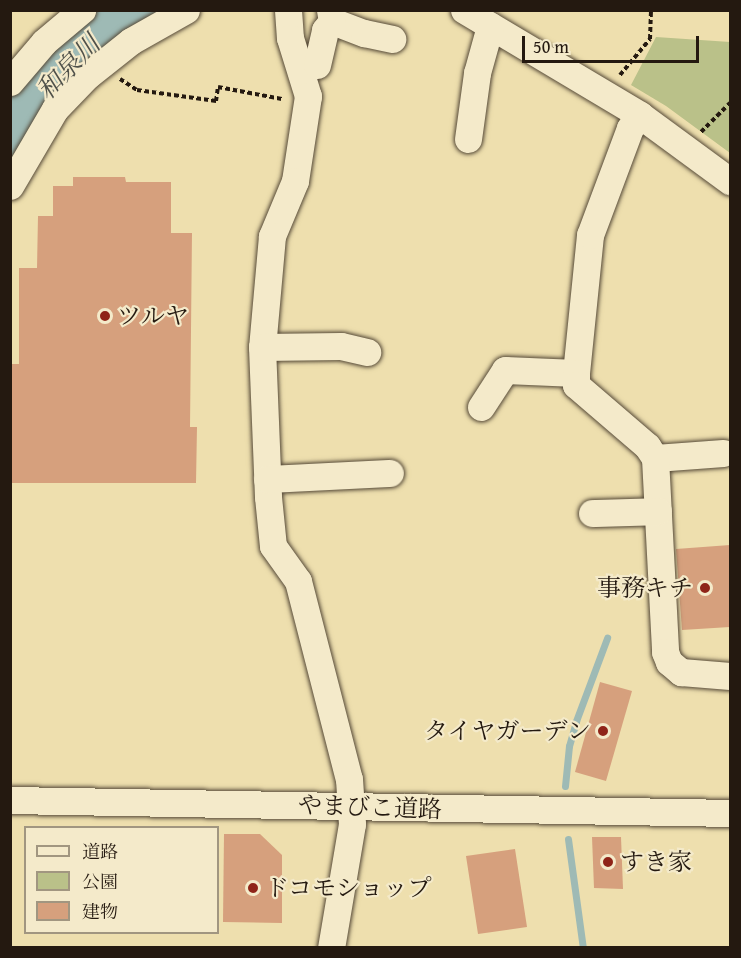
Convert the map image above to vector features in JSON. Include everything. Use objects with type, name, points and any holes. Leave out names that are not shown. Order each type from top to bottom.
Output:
[{"type":"street","points":[[10,82],[44,42],[82,10]]},
{"type":"street","points":[[10,186],[55,109],[87,76],[131,41],[186,10]]},
{"type":"street","points":[[288,10],[290,38],[308,96],[295,181],[272,236],[262,347],[267,479],[273,546],[298,581],[349,779],[352,807],[331,948]]},
{"type":"street","points":[[464,10],[640,116],[730,181]]},
{"type":"street","points":[[317,65],[325,30],[331,16],[364,33],[392,39]]},
{"type":"street","points":[[468,139],[477,74],[490,26]]},
{"type":"street","points":[[640,116],[630,128],[590,235],[576,385],[646,446],[655,458],[666,652],[669,663],[681,672],[730,676]]},
{"type":"street","points":[[262,347],[341,346],[367,351]]},
{"type":"street","points":[[481,407],[506,370],[576,373]]},
{"type":"street","points":[[655,458],[723,453]]},
{"type":"street","points":[[267,479],[390,473]]},
{"type":"street","points":[[592,513],[657,511]]},
{"type":"street","name":"やまびこ道路","points":[[10,800],[730,813]]},
{"type":"path","points":[[602,93],[650,39],[651,10]]},
{"type":"path","points":[[110,82],[120,79],[137,90],[216,101],[218,87],[306,104]]},
{"type":"path","points":[[698,134],[730,103]]},
{"type":"green space","points":[[656,37],[730,42],[730,153],[666,106],[631,85]]},
{"type":"building","name":"ツルヤ","points":[[73,177],[125,177],[126,182],[171,182],[171,233],[192,233],[190,427],[197,427],[196,483],[10,483],[10,364],[19,364],[19,268],[37,268],[38,216],[53,216],[53,186],[73,186]]},
{"type":"building","name":"事務キチ","points":[[730,545],[730,627],[682,630],[676,549]]},
{"type":"building","name":"タイヤガーデン","points":[[600,682],[632,691],[606,781],[575,772]]},
{"type":"building","name":"ドコモショップ","points":[[224,834],[260,834],[282,855],[282,923],[223,922]]},
{"type":"building","name":"すき家","points":[[592,837],[621,837],[623,889],[594,888]]},
{"type":"building","points":[[515,849],[527,927],[478,934],[466,856]]},
{"type":"waterway","name":"和泉川","points":[[10,136],[37,98],[107,27],[136,10]]},
{"type":"waterway","points":[[565,786],[569,746],[576,721],[607,638]]},
{"type":"waterway","points":[[568,839],[583,948]]},
{"type":"place","name":"ツルヤ","points":[[105,316]]},
{"type":"place","name":"事務キチ","points":[[705,588]]},
{"type":"place","name":"タイヤガーデン","points":[[603,731]]},
{"type":"place","name":"すき家","points":[[608,862]]},
{"type":"place","name":"ドコモショップ","points":[[253,888]]}]
